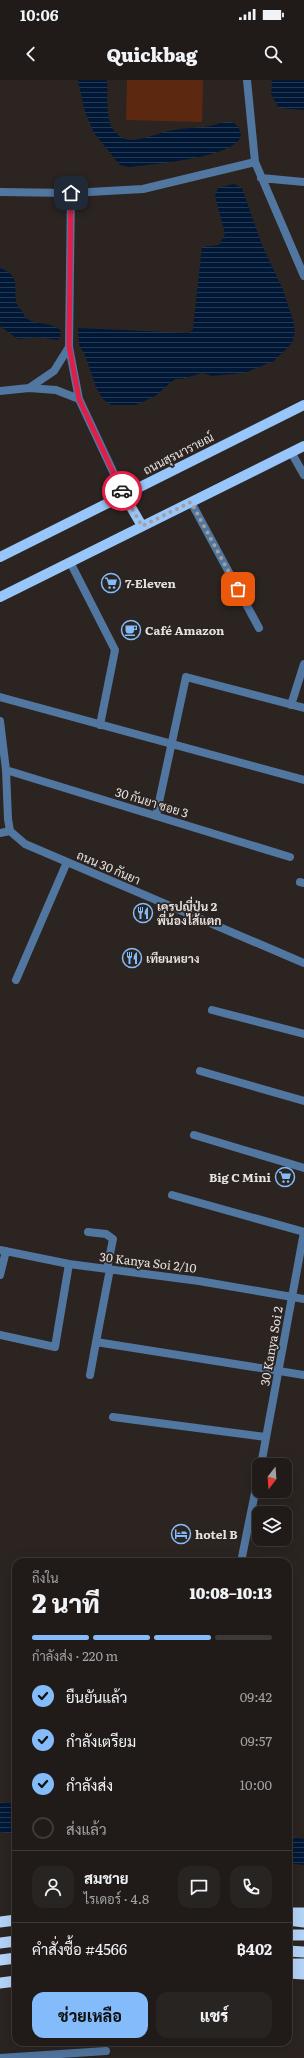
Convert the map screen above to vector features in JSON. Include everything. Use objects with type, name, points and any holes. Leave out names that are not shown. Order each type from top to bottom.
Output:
[{"type":"highway","points":[[292,1912],[304,1913]]},
{"type":"highway","points":[[0,1922],[12,1920]]},
{"type":"highway","points":[[292,1920],[304,1922]]},
{"type":"highway","points":[[292,1935],[304,1935]]},
{"type":"highway","points":[[0,1943],[12,1942]]},
{"type":"highway","points":[[292,1951],[304,1952]]},
{"type":"highway","points":[[0,1960],[12,1958]]},
{"type":"highway","points":[[292,1964],[304,1964]]},
{"type":"highway","points":[[292,1973],[304,1974]]},
{"type":"highway","points":[[0,1983],[12,1982]]},
{"type":"main road","name":"ถนนสุรนารายณ์","points":[[0,557],[304,405]]},
{"type":"main road","points":[[0,597],[304,446]]},
{"type":"main road","points":[[124,495],[142,526]]},
{"type":"street","points":[[247,80],[255,162],[304,276]]},
{"type":"street","points":[[0,192],[71,193],[143,189],[255,162]]},
{"type":"street","points":[[261,178],[304,182]]},
{"type":"street","points":[[71,193],[69,346],[79,399],[124,495]]},
{"type":"street","points":[[29,388],[54,371],[69,346]]},
{"type":"street","points":[[0,392],[29,388],[56,390],[79,399]]},
{"type":"street","points":[[291,452],[304,475]]},
{"type":"street","points":[[191,502],[259,628]]},
{"type":"street","points":[[70,562],[115,650],[100,725]]},
{"type":"street","points":[[291,705],[304,664]]},
{"type":"street","points":[[156,816],[170,744],[186,677],[304,708]]},
{"type":"street","points":[[0,697],[304,780]]},
{"type":"street","points":[[0,721],[6,770],[8,819],[10,831],[0,833]]},
{"type":"street","name":"30 กันยา ซอย 3","points":[[6,770],[290,857]]},
{"type":"street","name":"ถนน 30 กันยา","points":[[10,831],[25,844],[304,963]]},
{"type":"street","points":[[16,980],[67,862]]},
{"type":"street","points":[[212,1010],[304,1034]]},
{"type":"street","points":[[200,1071],[304,1101]]},
{"type":"street","points":[[194,1135],[304,1168]]},
{"type":"street","points":[[172,1195],[304,1232]]},
{"type":"street","points":[[88,1232],[106,1234],[113,1239],[90,1375]]},
{"type":"street","name":"30 Kanya Soi 2","points":[[262,1458],[304,1232]]},
{"type":"street","points":[[0,1275],[3,1250]]},
{"type":"street","name":"30 Kanya Soi 2/10","points":[[3,1250],[69,1264],[199,1281],[304,1299]]},
{"type":"street","points":[[0,1335],[54,1347],[69,1264]]},
{"type":"street","points":[[96,1342],[304,1375]]},
{"type":"street","points":[[113,1417],[266,1437]]},
{"type":"street","points":[[243,1558],[254,1498]]},
{"type":"street","points":[[0,2058],[106,2051]]},
{"type":"shaded area","points":[[127,80],[203,80],[202,122],[126,120]]},
{"type":"water","points":[[78,80],[107,80],[110,123],[115,132],[126,139],[134,140],[174,130],[210,126],[227,122],[236,125],[241,136],[234,144],[219,151],[199,157],[129,167],[120,165],[94,133],[85,112]]},
{"type":"water","points":[[272,80],[304,80],[304,110],[279,108],[271,94]]},
{"type":"water","points":[[234,184],[242,188],[262,245],[283,290],[293,320],[295,332],[292,343],[274,361],[244,373],[212,376],[202,373],[182,379],[175,379],[155,396],[136,405],[111,405],[103,399],[96,387],[85,355],[79,345],[78,328],[189,333],[193,329],[202,247],[219,245],[225,234],[215,196],[218,188]]},
{"type":"water","points":[[0,268],[8,272],[13,277],[15,281],[17,304],[26,318],[34,322],[57,328],[61,331],[60,338],[57,340],[37,337],[18,339],[0,326]]},
{"type":"water","points":[[0,1802],[12,1804],[12,1834],[0,1832]]},
{"type":"water","points":[[292,1837],[304,1839],[304,1865],[292,1864]]},
{"type":"way so far","points":[[122,491],[142,526],[191,502],[238,589]]},
{"type":"place","name":"7-Eleven","points":[[111,583]]},
{"type":"place","name":"Café Amazon","points":[[131,630]]},
{"type":"place","name":"เครปญี่ปุ่น 2 พี่น้องไส้แตก","points":[[143,913]]},
{"type":"place","name":"เทียนหยาง","points":[[132,958]]},
{"type":"place","name":"Big C Mini","points":[[285,1177]]},
{"type":"place","name":"hotel B","points":[[181,1534]]},
{"type":"route","points":[[71,193],[69,346],[79,399],[122,491]]}]
